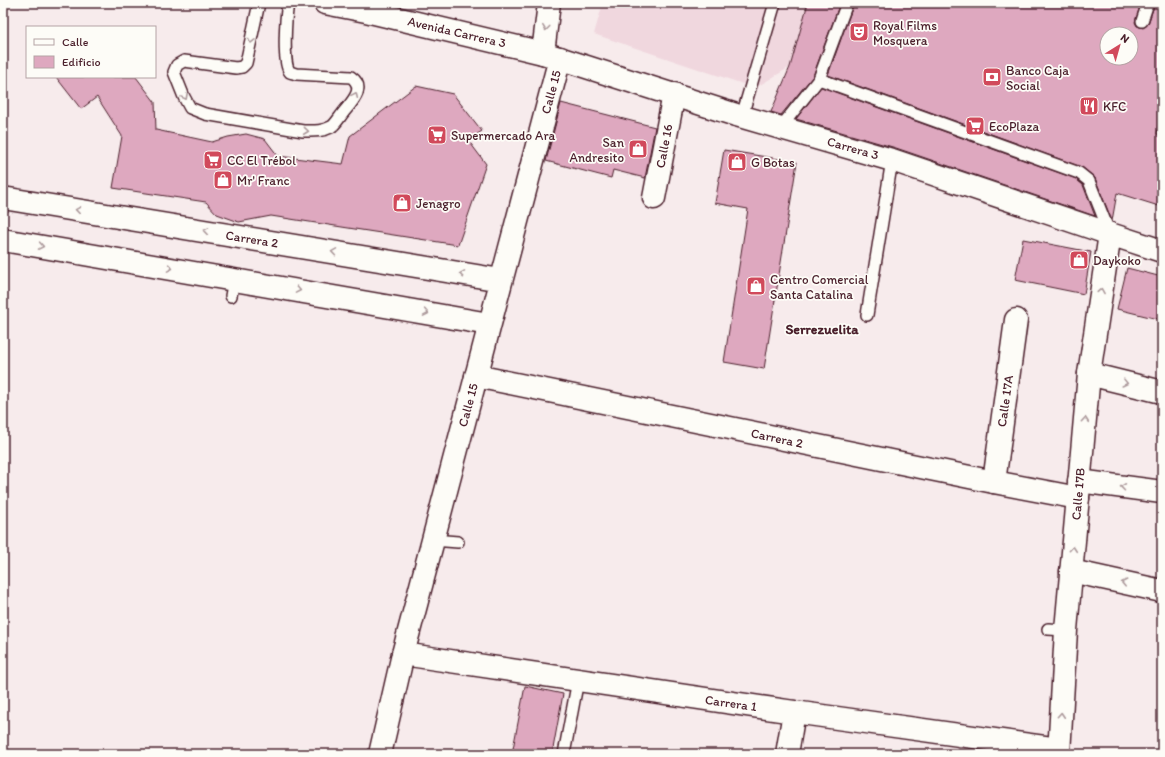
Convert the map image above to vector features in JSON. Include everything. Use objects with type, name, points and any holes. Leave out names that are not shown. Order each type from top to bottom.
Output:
[{"type":"street","name":"Avenida Carrera 3","points":[[325,3],[367,7],[551,55]]},
{"type":"street","name":"Calle 15","points":[[380,754],[403,654],[501,280],[551,55],[549,3]]},
{"type":"street","name":"Carrera 3","points":[[551,55],[742,116],[892,160],[1162,251]]},
{"type":"street","name":"Calle 16","points":[[654,198],[674,94]]},
{"type":"street","name":"Carrera 2","points":[[3,198],[501,280]]},
{"type":"street","name":"Calle 17B","points":[[1059,752],[1057,629],[1071,571],[1089,374],[1110,234]]},
{"type":"street","points":[[3,240],[232,288],[489,324]]},
{"type":"street","name":"Calle 17A","points":[[994,482],[1016,320]]},
{"type":"street","points":[[1089,374],[1162,392]]},
{"type":"street","name":"Carrera 2","points":[[476,376],[994,482],[1078,489],[1162,492]]},
{"type":"street","points":[[1071,571],[1162,591]]},
{"type":"street","name":"Carrera 1","points":[[403,654],[1059,752]]},
{"type":"street","points":[[787,754],[794,712]]},
{"type":"lane","points":[[259,3],[246,63],[242,67],[236,68],[184,61],[177,65],[174,72],[184,97],[190,108],[205,114],[303,131],[318,132],[332,127],[356,96],[358,86],[356,80],[351,77],[296,74],[290,71],[287,65],[286,53],[286,18],[288,3]]},
{"type":"lane","points":[[742,116],[775,3]]},
{"type":"lane","points":[[781,127],[819,79],[847,3]]},
{"type":"lane","points":[[1142,21],[1148,3]]},
{"type":"lane","points":[[819,79],[1079,172],[1089,181],[1110,234]]},
{"type":"lane","points":[[867,315],[892,160]]},
{"type":"lane","points":[[433,540],[458,542]]},
{"type":"lane","points":[[564,754],[578,680]]},
{"type":"shaded area","points":[[603,3],[808,3],[790,67],[755,88],[594,34]]},
{"type":"building","points":[[808,3],[840,3],[813,76],[781,115],[771,112],[790,67]]},
{"type":"building","name":"EcoPlaza","points":[[854,3],[1141,3],[1135,22],[1137,26],[1099,26],[1099,66],[1139,66],[1139,27],[1143,28],[1148,24],[1155,3],[1162,3],[1162,102],[1157,134],[1162,135],[1162,207],[1117,193],[1112,221],[1095,178],[1082,167],[828,75]]},
{"type":"building","name":"CC El Trébol","points":[[57,78],[137,78],[155,102],[156,130],[212,142],[228,137],[246,134],[265,139],[278,156],[343,164],[350,136],[416,86],[453,94],[482,131],[468,140],[486,164],[458,245],[271,216],[239,222],[217,214],[206,202],[113,188],[122,136],[97,97],[81,109]]},
{"type":"building","points":[[821,87],[1076,179],[1083,185],[1095,216],[896,148],[796,119]]},
{"type":"building","points":[[561,103],[655,127],[645,178],[613,170],[611,178],[546,161]]},
{"type":"building","name":"Centro Comercial Santa Catalina","points":[[724,150],[797,162],[764,369],[724,362],[748,209],[715,203]]},
{"type":"building","points":[[1023,239],[1091,252],[1084,294],[1015,280]]},
{"type":"building","points":[[1127,268],[1162,277],[1162,320],[1117,309]]},
{"type":"building","points":[[525,686],[563,694],[552,754],[512,754]]},
{"type":"place","name":"Royal Films Mosquera","points":[[859,32]]},
{"type":"place","name":"Banco Caja Social","points":[[992,77]]},
{"type":"place","name":"KFC","points":[[1089,106]]},
{"type":"place","name":"EcoPlaza","points":[[975,126]]},
{"type":"place","name":"Supermercado Ara","points":[[437,135]]},
{"type":"place","name":"San Andresito","points":[[638,149]]},
{"type":"place","name":"CC El Trébol","points":[[213,160]]},
{"type":"place","name":"G Botas","points":[[737,162]]},
{"type":"place","name":"Mr' Franc","points":[[223,180]]},
{"type":"place","name":"Jenagro","points":[[402,203]]},
{"type":"place","name":"Daykoko","points":[[1079,260]]},
{"type":"place","name":"Centro Comercial Santa Catalina","points":[[756,286]]},
{"type":"district","name":"Serrezuelita","points":[[822,329]]}]
